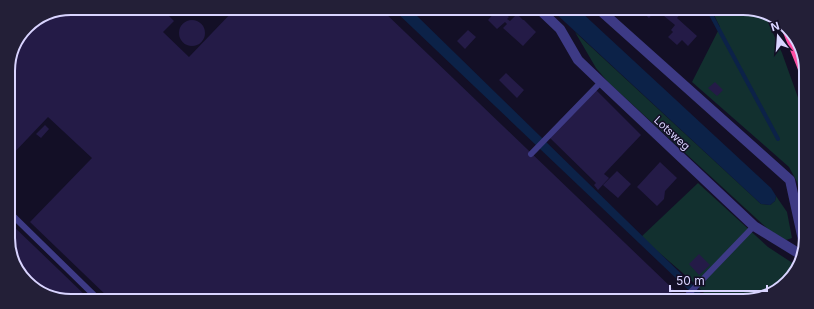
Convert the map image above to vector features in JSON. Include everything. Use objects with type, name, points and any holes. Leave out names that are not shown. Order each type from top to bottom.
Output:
[{"type":"street","name":"Lotsweg","points":[[545,15],[560,29],[578,60],[600,82],[754,226],[797,252]]},
{"type":"street","points":[[605,15],[790,180],[799,222]]},
{"type":"lane","points":[[532,153],[600,82]]},
{"type":"lane","points":[[15,218],[93,294]]},
{"type":"lane","points":[[688,294],[754,226]]},
{"type":"green space","points":[[714,15],[754,16],[767,21],[782,53],[799,100],[799,192],[797,182],[789,167],[692,82],[720,27]]},
{"type":"green space","points":[[575,32],[761,204],[770,205],[775,201],[776,196],[787,212],[792,238],[786,240],[769,230],[608,82],[596,68]]},
{"type":"green space","points":[[698,183],[768,247],[793,263],[783,278],[761,291],[747,294],[705,294],[641,237]]},
{"type":"water","points":[[399,15],[416,15],[702,294],[693,294]]},
{"type":"water","points":[[557,15],[584,15],[771,188],[776,196],[775,201],[770,205],[761,204]]},
{"type":"building","points":[[64,15],[168,15],[174,21],[163,32],[189,57],[229,15],[387,15],[674,290],[670,294],[105,294],[30,222],[92,158],[48,117],[15,152],[15,67],[17,56],[21,46],[34,29],[43,22],[53,18]]},
{"type":"building","points":[[492,15],[507,15],[509,17],[507,19],[510,21],[518,15],[536,32],[523,46],[503,28],[507,24],[505,22],[497,29],[488,20]]},
{"type":"building","points":[[679,15],[677,18],[697,36],[688,46],[682,40],[677,45],[668,37],[673,32],[671,30],[675,25],[664,16]]},
{"type":"building","points":[[192,20],[201,24],[205,33],[201,42],[192,46],[183,42],[179,33],[183,24]]},
{"type":"building","points":[[468,30],[476,37],[465,49],[457,41]]},
{"type":"building","points":[[506,73],[524,90],[517,98],[499,80]]},
{"type":"building","points":[[715,82],[723,90],[717,96],[708,88]]},
{"type":"building","points":[[596,90],[641,135],[604,174],[609,178],[598,190],[594,185],[596,183],[549,137]]},
{"type":"building","points":[[45,125],[49,129],[41,138],[36,134]]},
{"type":"building","points":[[660,162],[677,178],[665,191],[664,199],[657,206],[637,187]]},
{"type":"building","points":[[617,171],[631,184],[618,198],[603,185]]},
{"type":"building","points":[[15,228],[84,294],[60,293],[40,285],[34,280],[24,269],[18,256],[16,249]]},
{"type":"building","points":[[699,254],[710,265],[699,275],[689,264]]},
{"type":"waterway","points":[[711,15],[778,139]]}]
